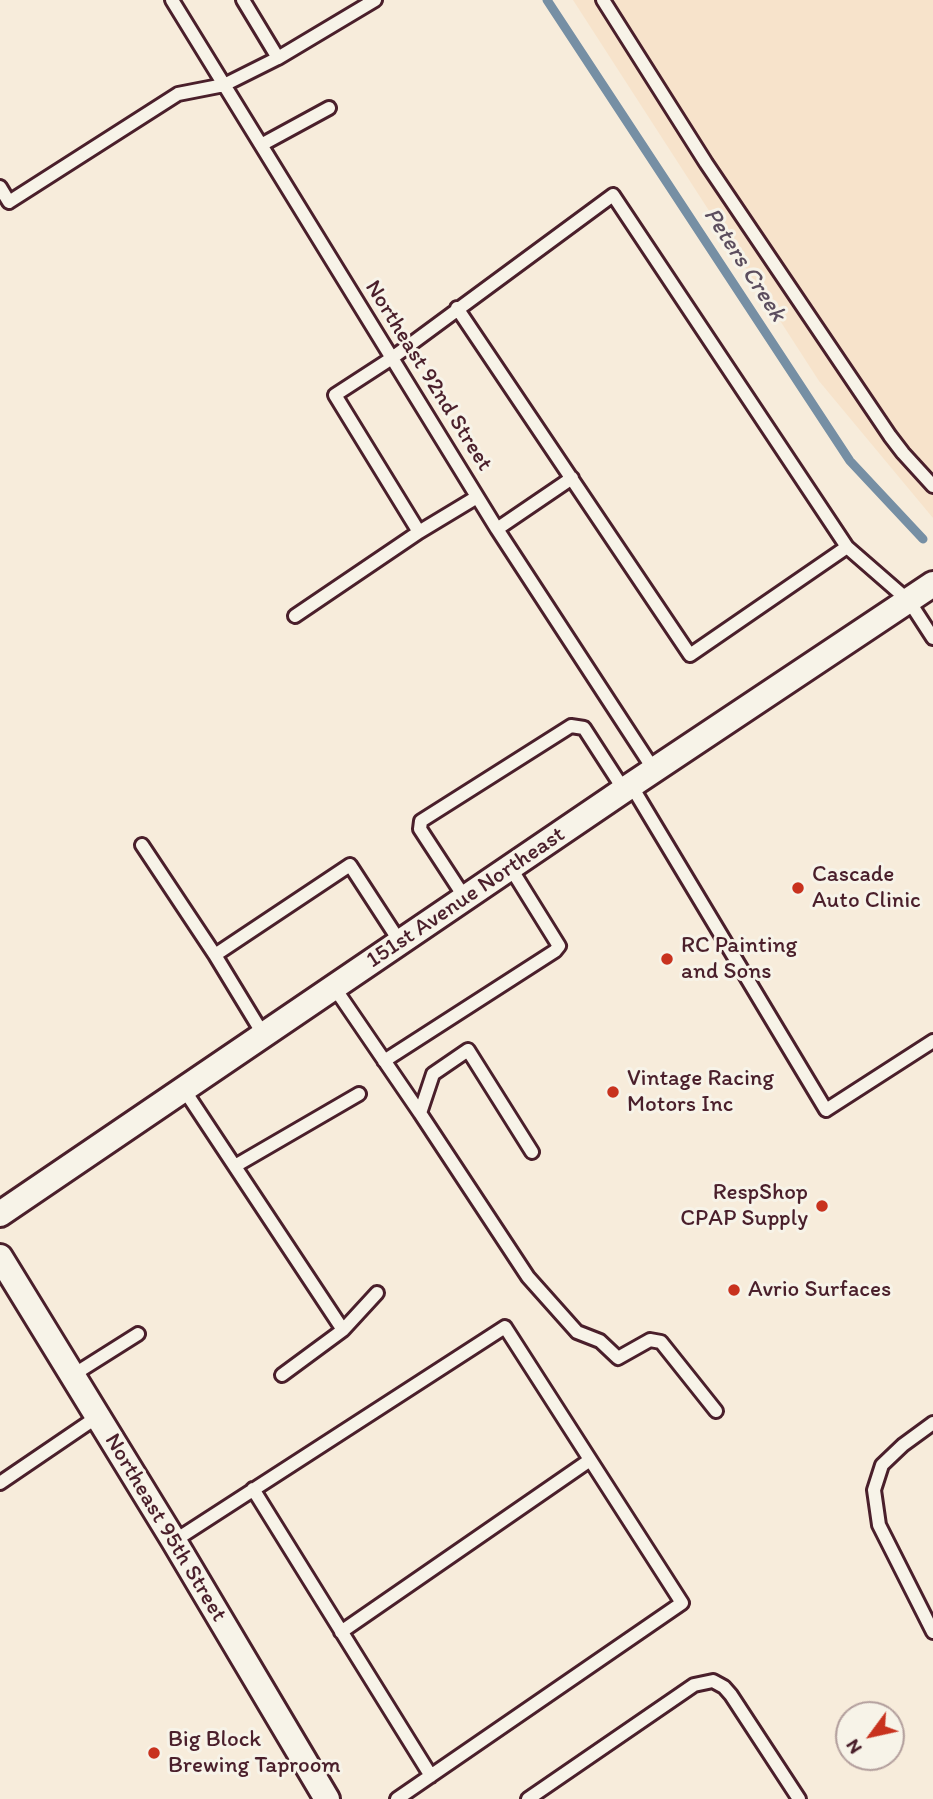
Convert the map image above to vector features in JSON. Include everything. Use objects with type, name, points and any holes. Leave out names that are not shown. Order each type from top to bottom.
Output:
[{"type":"street","name":"151st Avenue Northeast","points":[[0,1214],[654,769],[933,584]]},
{"type":"street","name":"Northeast 95th Street","points":[[0,1257],[174,1541],[327,1799]]},
{"type":"lane","name":"Northeast 92nd Street","points":[[172,0],[497,529],[654,769]]},
{"type":"lane","points":[[243,0],[278,58]]},
{"type":"lane","points":[[0,187],[9,202],[178,94],[224,85],[278,58],[375,0]]},
{"type":"lane","points":[[603,0],[706,163],[890,436],[933,486]]},
{"type":"lane","points":[[261,145],[329,108]]},
{"type":"lane","points":[[419,532],[335,395],[392,358],[613,195],[847,547],[909,601],[933,638]]},
{"type":"lane","points":[[457,308],[690,655],[847,547]]},
{"type":"lane","points":[[497,529],[572,478]]},
{"type":"lane","points":[[295,616],[419,532],[477,497]]},
{"type":"lane","points":[[465,898],[420,829],[421,821],[570,726],[584,728],[628,787],[827,1110],[933,1041]]},
{"type":"lane","points":[[142,845],[215,955],[263,1034]]},
{"type":"lane","points":[[215,955],[350,865],[400,942]]},
{"type":"lane","points":[[384,1061],[559,946],[510,867]]},
{"type":"lane","points":[[334,987],[528,1277],[577,1332],[600,1341],[618,1357],[650,1340],[661,1342],[716,1411]]},
{"type":"lane","points":[[420,1113],[433,1074],[468,1050],[532,1152]]},
{"type":"lane","points":[[183,1088],[343,1330]]},
{"type":"lane","points":[[235,1166],[359,1094]]},
{"type":"lane","points":[[282,1375],[343,1330],[377,1293]]},
{"type":"lane","points":[[174,1541],[505,1327],[682,1603],[397,1799]]},
{"type":"lane","points":[[73,1375],[138,1334]]},
{"type":"lane","points":[[0,1483],[97,1417]]},
{"type":"lane","points":[[933,1423],[903,1444],[882,1465],[874,1490],[879,1525],[933,1632]]},
{"type":"lane","points":[[341,1632],[590,1460]]},
{"type":"lane","points":[[253,1489],[431,1776]]},
{"type":"lane","points":[[528,1799],[694,1685],[713,1681],[731,1695],[799,1799]]},
{"type":"shaded area","points":[[573,0],[933,0],[933,518],[819,381]]},
{"type":"waterway","name":"Peters Creek","points":[[547,0],[850,461],[923,539]]},
{"type":"place","name":"Cascade Auto Clinic","points":[[798,888]]},
{"type":"place","name":"RC Painting and Sons","points":[[667,959]]},
{"type":"place","name":"Vintage Racing Motors Inc","points":[[613,1092]]},
{"type":"place","name":"RespShop CPAP Supply","points":[[822,1206]]},
{"type":"place","name":"Avrio Surfaces","points":[[734,1290]]},
{"type":"place","name":"Big Block Brewing Taproom","points":[[154,1753]]}]
